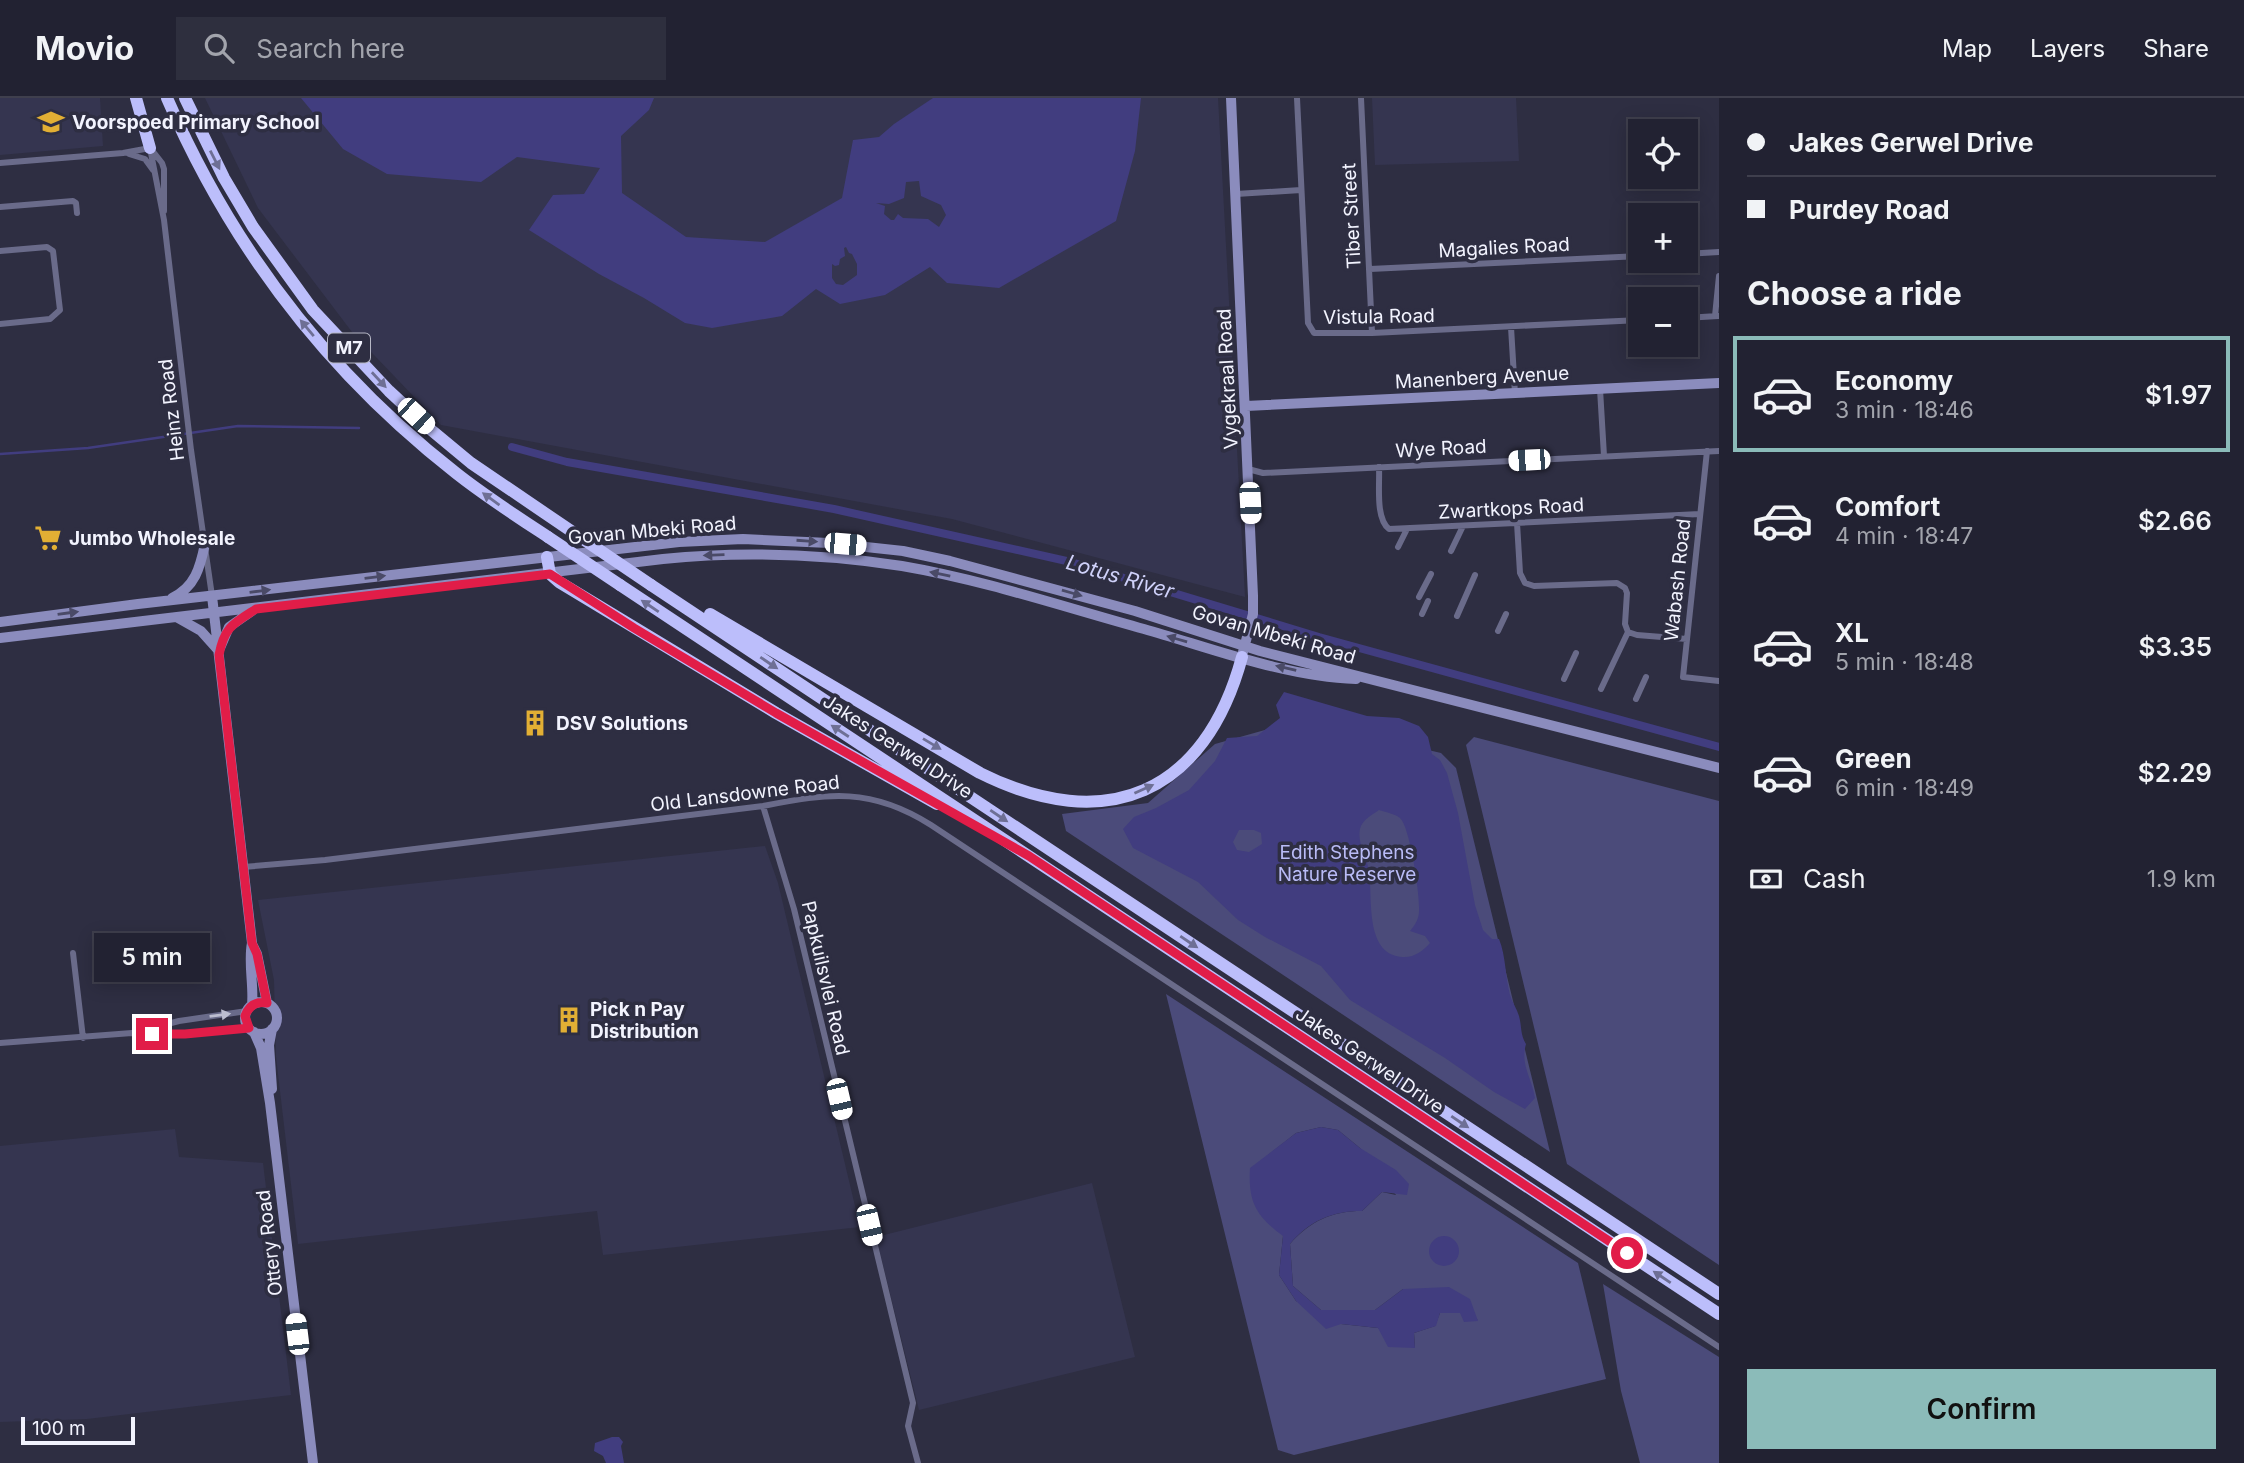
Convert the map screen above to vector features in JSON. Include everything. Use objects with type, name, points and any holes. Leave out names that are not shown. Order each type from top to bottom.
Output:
[{"type":"highway","points":[[136,98],[150,148]]},
{"type":"highway","name":"Jakes Gerwel Drive","points":[[167,98],[208,186],[269,281],[333,358],[374,402],[456,474],[1719,1314]]},
{"type":"highway","name":"Jakes Gerwel Drive","points":[[185,98],[224,178],[253,227],[313,310],[389,391],[429,429],[471,463],[1719,1294]]},
{"type":"highway","points":[[547,557],[550,574],[623,621],[776,713],[1029,856]]},
{"type":"highway","points":[[655,587],[706,612],[998,782],[1035,795],[1072,802],[1129,796],[1161,781],[1191,758],[1215,726],[1231,697],[1244,652]]},
{"type":"main road","name":"Vygekraal Road","points":[[1231,98],[1246,406],[1252,618],[1244,652]]},
{"type":"main road","name":"Manenberg Avenue","points":[[1246,406],[1719,383]]},
{"type":"main road","name":"Govan Mbeki Road","points":[[0,622],[701,540],[780,540],[862,546],[938,558],[1135,611],[1244,652]]},
{"type":"main road","points":[[165,601],[183,592],[193,582],[200,567],[205,544]]},
{"type":"main road","name":"Govan Mbeki Road","points":[[0,638],[700,555],[779,554],[860,561],[950,576],[1244,652],[1330,679],[1377,680],[1719,768]]},
{"type":"main road","points":[[212,596],[252,943],[250,954],[253,986],[246,1023],[251,1030],[264,1034],[272,1029],[276,1015],[267,1003],[257,954],[252,943]]},
{"type":"main road","points":[[219,652],[229,627],[256,609]]},
{"type":"main road","points":[[177,618],[201,631],[219,652]]},
{"type":"main road","points":[[249,1008],[267,1003]]},
{"type":"main road","name":"Ottery Road","points":[[270,1103],[272,1089],[269,1045],[272,1029]]},
{"type":"main road","name":"Ottery Road","points":[[251,1030],[261,1048],[270,1103],[313,1463]]},
{"type":"street","name":"Vistula Road","points":[[1297,98],[1310,330],[1318,334],[1372,333],[1628,321]]},
{"type":"street","name":"Tiber Street","points":[[1361,98],[1372,333]]},
{"type":"street","points":[[0,163],[123,153],[150,148]]},
{"type":"street","name":"Heinz Road","points":[[150,148],[164,220],[191,450],[212,596]]},
{"type":"street","name":"Heinz Road","points":[[150,148],[164,169],[164,220]]},
{"type":"street","points":[[123,153],[141,156],[155,172]]},
{"type":"street","points":[[1236,194],[1301,190]]},
{"type":"street","points":[[0,207],[73,201],[76,203],[77,212]]},
{"type":"street","points":[[0,251],[47,247],[53,251],[60,310],[50,319],[0,324]]},
{"type":"street","points":[[1698,254],[1719,253]]},
{"type":"street","name":"Magalies Road","points":[[1370,269],[1628,257]]},
{"type":"street","points":[[1698,317],[1717,316],[1719,276]]},
{"type":"street","points":[[1511,327],[1515,394]]},
{"type":"street","points":[[1600,389],[1604,456]]},
{"type":"street","name":"Wye Road","points":[[1248,469],[1263,473],[1719,451]]},
{"type":"street","name":"Wabash Road","points":[[1707,452],[1683,677],[1719,681]]},
{"type":"street","points":[[1379,467],[1382,521],[1389,529],[1407,529],[1398,547]]},
{"type":"street","name":"Zwartkops Road","points":[[1407,529],[1700,514]]},
{"type":"street","points":[[1517,523],[1520,573],[1525,583],[1534,586],[1612,583],[1621,585],[1627,593],[1625,624],[1628,632],[1601,689]]},
{"type":"street","points":[[1451,551],[1463,526]]},
{"type":"street","points":[[1419,597],[1431,574]]},
{"type":"street","points":[[1457,616],[1475,575]]},
{"type":"street","points":[[1422,614],[1428,601]]},
{"type":"street","points":[[1498,631],[1506,614]]},
{"type":"street","points":[[1628,632],[1687,639]]},
{"type":"street","points":[[1564,679],[1576,653]]},
{"type":"street","points":[[1636,699],[1646,677]]},
{"type":"street","name":"Old Lansdowne Road","points":[[243,867],[338,859],[763,806],[822,796],[849,796],[889,804],[915,815],[1719,1347]]},
{"type":"street","name":"Papkuilsvlei Road","points":[[763,806],[792,899],[913,1403],[908,1426],[918,1463]]},
{"type":"street","points":[[73,953],[83,1038]]},
{"type":"street","points":[[132,1033],[178,1021],[249,1008]]},
{"type":"street","points":[[0,1043],[132,1033],[185,1034],[251,1030]]},
{"type":"shaded area","name":"Voorspoed Primary School","points":[[0,98],[100,98],[103,146],[0,155]]},
{"type":"shaded area","points":[[205,98],[1218,98],[1245,597],[952,519],[441,425],[352,332],[258,208]]},
{"type":"shaded area","points":[[301,98],[654,98],[649,110],[621,136],[622,193],[686,237],[765,242],[842,198],[853,140],[879,137],[933,98],[1141,98],[1135,151],[1116,221],[999,288],[947,283],[930,267],[885,295],[840,304],[816,289],[782,316],[712,328],[685,323],[529,230],[553,195],[584,194],[600,168],[517,157],[481,182],[387,174],[343,149]],"holes":[[[919,181],[921,196],[941,205],[946,215],[939,227],[928,219],[903,218],[898,214],[891,220],[884,214],[885,206],[876,203],[889,204],[904,198],[906,182]],[[846,247],[857,264],[857,275],[843,285],[836,284],[832,278],[832,264],[839,265],[840,259],[845,256]]]},
{"type":"shaded area","points":[[1372,98],[1516,98],[1519,161],[1375,165]]},
{"type":"shaded area","name":"Edith Stephens Nature Reserve","points":[[1284,692],[1367,716],[1399,718],[1419,726],[1428,737],[1432,754],[1440,760],[1447,773],[1458,813],[1475,905],[1483,930],[1492,939],[1499,939],[1501,946],[1510,995],[1526,1044],[1525,1065],[1534,1091],[1535,1098],[1525,1109],[1350,1000],[1321,966],[1238,920],[1198,882],[1133,848],[1123,829],[1134,817],[1189,790],[1215,761],[1227,738],[1257,736],[1280,718],[1276,705]],"holes":[[[1379,810],[1400,818],[1411,847],[1419,911],[1410,931],[1425,936],[1430,943],[1410,956],[1390,954],[1381,946],[1373,923],[1369,871],[1359,834],[1363,823]],[[1239,830],[1261,833],[1262,844],[1249,852],[1237,850],[1233,842]]]},
{"type":"shaded area","points":[[765,846],[778,883],[860,1227],[603,1255],[597,1211],[298,1244],[276,1057],[274,980],[258,900]]},
{"type":"shaded area","points":[[1321,1127],[1338,1130],[1360,1148],[1396,1170],[1409,1184],[1407,1195],[1382,1192],[1362,1211],[1331,1215],[1313,1223],[1297,1236],[1290,1244],[1293,1286],[1321,1310],[1375,1310],[1403,1289],[1449,1287],[1470,1299],[1478,1321],[1464,1322],[1460,1313],[1440,1313],[1436,1326],[1414,1333],[1415,1348],[1388,1347],[1378,1328],[1341,1324],[1326,1329],[1296,1301],[1279,1275],[1283,1236],[1260,1215],[1252,1199],[1250,1168],[1296,1133]]},
{"type":"shaded area","points":[[175,1129],[179,1157],[263,1163],[291,1395],[87,1419],[0,1422],[0,1146]]},
{"type":"shaded area","points":[[1092,1183],[1135,1357],[919,1410],[876,1237]]},
{"type":"shaded area","points":[[1444,1236],[1455,1240],[1459,1251],[1455,1262],[1444,1266],[1433,1262],[1429,1251],[1433,1240]]},
{"type":"shaded area","points":[[619,1437],[623,1442],[621,1446],[624,1463],[606,1463],[603,1456],[594,1451],[595,1443]]},
{"type":"green space","name":"Edith Stephens Nature Reserve","points":[[1300,720],[1441,753],[1456,768],[1550,1152],[1066,831],[1062,814],[1148,803],[1215,744]]},
{"type":"green space","points":[[1474,737],[1719,801],[1719,1265],[1567,1164],[1466,745]]},
{"type":"green space","points":[[1166,994],[1578,1263],[1606,1379],[1294,1455],[1278,1450]],"holes":[[[1321,1127],[1338,1130],[1360,1148],[1396,1195],[1382,1192],[1362,1211],[1331,1215],[1305,1229],[1290,1244],[1293,1286],[1321,1310],[1375,1310],[1403,1289],[1478,1320],[1461,1313],[1440,1313],[1435,1326],[1414,1333],[1415,1348],[1378,1328],[1341,1324],[1296,1301],[1279,1275],[1283,1236],[1268,1155],[1296,1133]]]},
{"type":"green space","points":[[1603,1284],[1719,1357],[1719,1463],[1640,1463],[1621,1391]]},
{"type":"waterway","points":[[0,454],[88,448],[238,426],[359,428]]},
{"type":"waterway","name":"Lotus River","points":[[512,447],[567,462],[834,509],[1071,562],[1319,637],[1719,747]]},
{"type":"place","name":"Voorspoed Primary School","points":[[51,122]]},
{"type":"place","name":"Jumbo Wholesale","points":[[48,538]]},
{"type":"place","name":"DSV Solutions","points":[[535,723]]},
{"type":"place","name":"Pick n Pay Distribution","points":[[569,1020]]},
{"type":"route","points":[[152,1034],[249,1028],[245,1016],[249,1008],[257,1003],[267,1003],[257,954],[252,943],[219,655],[229,627],[256,609],[550,574],[776,713],[1029,856],[1627,1253]]}]
